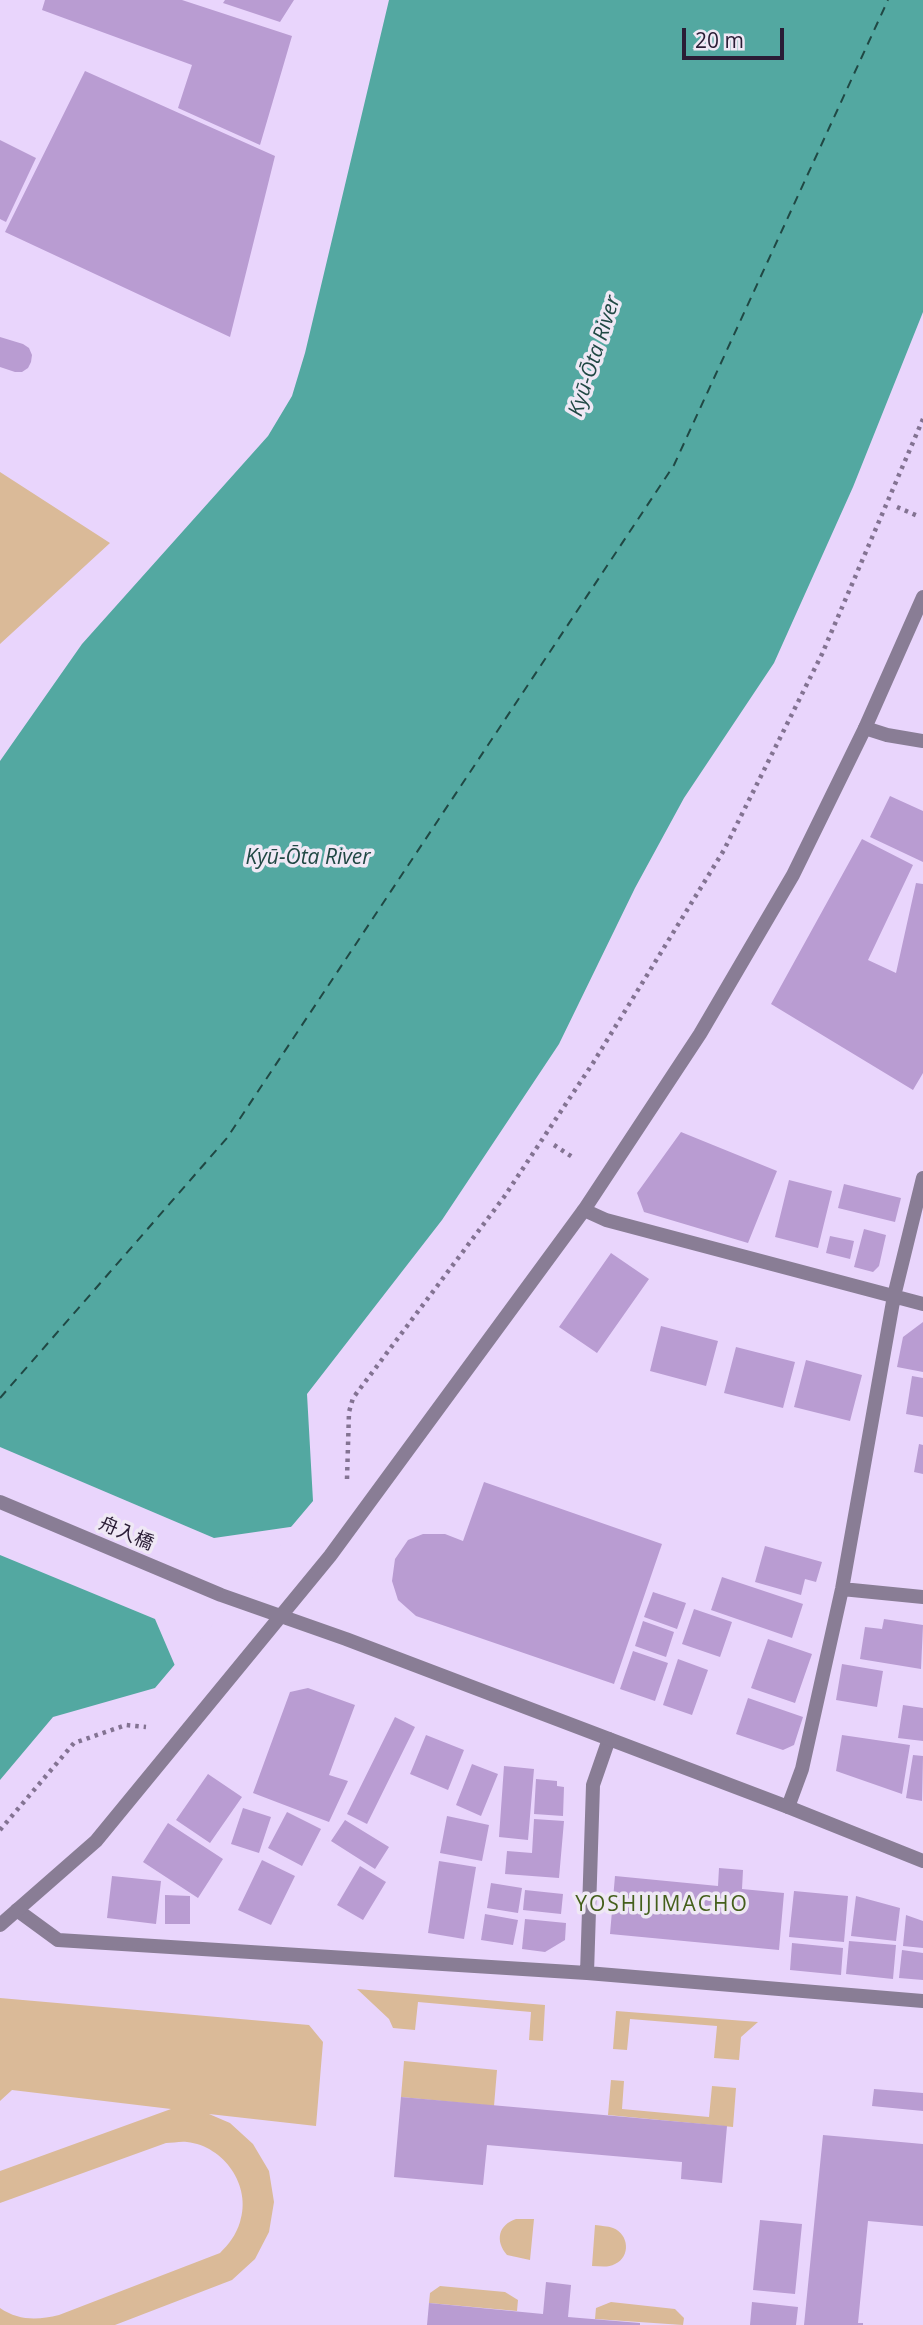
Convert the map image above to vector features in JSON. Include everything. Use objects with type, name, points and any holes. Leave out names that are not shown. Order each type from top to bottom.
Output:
[{"type":"street","points":[[0,1925],[96,1841],[330,1556],[584,1210],[700,1034],[793,875],[865,728],[923,597]]},
{"type":"street","points":[[865,728],[887,736],[923,741]]},
{"type":"street","points":[[788,1807],[802,1769],[842,1589],[894,1296],[923,1178]]},
{"type":"street","points":[[584,1210],[606,1220],[923,1304]]},
{"type":"street","name":"舟入橋","points":[[0,1502],[238,1601],[788,1807],[923,1861]]},
{"type":"street","points":[[842,1589],[923,1597]]},
{"type":"street","points":[[587,1973],[593,1785],[609,1740]]},
{"type":"street","points":[[17,1910],[58,1940],[587,1973],[923,2001]]},
{"type":"path","points":[[347,1479],[349,1412],[353,1398],[505,1197],[593,1063],[724,850],[822,654],[923,419]]},
{"type":"path","points":[[897,507],[920,517]]},
{"type":"path","points":[[554,1145],[574,1158]]},
{"type":"path","points":[[0,1830],[74,1744],[126,1725],[146,1727]]},
{"type":"shaded area","points":[[0,472],[110,543],[0,644]]},
{"type":"shaded area","points":[[357,1989],[545,2005],[543,2041],[529,2040],[531,2012],[418,2002],[415,2030],[393,2028],[389,2019]]},
{"type":"shaded area","points":[[0,1998],[309,2025],[323,2042],[316,2126],[209,2114],[230,2123],[253,2144],[269,2171],[274,2202],[269,2232],[255,2259],[232,2280],[115,2325],[0,2325],[0,2308],[29,2318],[59,2315],[220,2253],[236,2231],[243,2208],[242,2195],[232,2170],[213,2151],[185,2142],[166,2143],[0,2203],[0,2171],[171,2109],[12,2090],[0,2101]]},
{"type":"shaded area","points":[[616,2011],[758,2022],[741,2037],[739,2060],[714,2058],[717,2026],[630,2019],[627,2050],[613,2049]]},
{"type":"shaded area","points":[[404,2061],[497,2070],[494,2106],[401,2097]]},
{"type":"shaded area","points":[[611,2080],[624,2081],[622,2109],[709,2117],[712,2086],[736,2088],[733,2127],[608,2115]]},
{"type":"shaded area","points":[[516,2219],[534,2219],[530,2260],[507,2255],[503,2250],[500,2239],[502,2229]]},
{"type":"shaded area","points":[[595,2225],[613,2228],[625,2240],[624,2256],[615,2264],[592,2266]]},
{"type":"shaded area","points":[[440,2286],[505,2292],[518,2300],[517,2311],[429,2303],[430,2293]]},
{"type":"shaded area","points":[[611,2302],[675,2309],[684,2318],[683,2325],[595,2319],[596,2308]]},
{"type":"water","name":"Kyū-Ōta River","points":[[389,0],[923,0],[923,312],[853,487],[774,663],[684,798],[635,888],[559,1044],[442,1220],[307,1394],[313,1501],[155,1688],[53,1717],[0,1780],[0,761],[82,644],[268,436],[292,396],[305,353]]},
{"type":"pier","points":[[0,1447],[214,1538],[297,1526],[176,1668],[155,1619],[0,1555]]},
{"type":"building","points":[[45,0],[182,0],[292,36],[260,145],[178,108],[192,65],[42,10]]},
{"type":"building","points":[[225,0],[294,0],[280,22],[223,3]]},
{"type":"building","points":[[85,71],[275,156],[230,337],[5,232]]},
{"type":"building","points":[[0,140],[36,158],[6,222],[0,219]]},
{"type":"building","points":[[0,337],[29,348],[32,355],[28,368],[15,372],[0,367]]},
{"type":"building","points":[[890,796],[923,811],[923,862],[870,837]]},
{"type":"building","points":[[862,839],[913,865],[868,960],[896,973],[916,883],[923,884],[923,1073],[913,1090],[771,1004]]},
{"type":"building","points":[[681,1132],[777,1171],[748,1243],[644,1212],[637,1193]]},
{"type":"building","points":[[789,1180],[832,1191],[818,1248],[775,1237]]},
{"type":"building","points":[[844,1184],[901,1198],[895,1222],[838,1208]]},
{"type":"building","points":[[864,1229],[886,1235],[879,1266],[873,1272],[854,1267]]},
{"type":"building","points":[[830,1236],[854,1241],[850,1259],[826,1253]]},
{"type":"building","points":[[611,1253],[649,1279],[597,1353],[559,1327]]},
{"type":"building","points":[[923,1322],[923,1372],[897,1367],[903,1337]]},
{"type":"building","points":[[661,1326],[718,1341],[706,1386],[650,1371]]},
{"type":"building","points":[[736,1347],[795,1362],[783,1408],[724,1393]]},
{"type":"building","points":[[806,1360],[862,1375],[850,1421],[794,1407]]},
{"type":"building","points":[[912,1376],[923,1378],[923,1417],[906,1414]]},
{"type":"building","points":[[919,1444],[923,1445],[923,1474],[914,1472]]},
{"type":"building","points":[[484,1482],[662,1544],[614,1684],[416,1616],[398,1600],[392,1581],[395,1559],[408,1540],[423,1534],[445,1534],[463,1541]]},
{"type":"building","points":[[765,1546],[822,1562],[816,1582],[805,1579],[801,1595],[755,1582]]},
{"type":"building","points":[[722,1577],[803,1604],[792,1638],[711,1610]]},
{"type":"building","points":[[653,1592],[686,1603],[677,1629],[644,1617]]},
{"type":"building","points":[[694,1609],[732,1622],[720,1657],[682,1644]]},
{"type":"building","points":[[884,1619],[923,1625],[921,1669],[860,1659],[865,1627],[882,1629]]},
{"type":"building","points":[[643,1621],[674,1632],[666,1657],[635,1646]]},
{"type":"building","points":[[768,1639],[812,1654],[795,1703],[751,1688]]},
{"type":"building","points":[[633,1651],[668,1663],[655,1701],[620,1689]]},
{"type":"building","points":[[678,1659],[708,1670],[692,1715],[663,1705]]},
{"type":"building","points":[[842,1664],[883,1671],[877,1707],[836,1700]]},
{"type":"building","points":[[308,1688],[355,1705],[329,1775],[348,1781],[329,1822],[253,1793],[290,1692]]},
{"type":"building","points":[[748,1698],[803,1717],[794,1745],[783,1750],[736,1734]]},
{"type":"building","points":[[903,1705],[923,1708],[923,1741],[898,1738]]},
{"type":"building","points":[[395,1717],[415,1727],[367,1824],[347,1814]]},
{"type":"building","points":[[426,1735],[464,1750],[448,1790],[410,1774]]},
{"type":"building","points":[[842,1735],[910,1745],[902,1794],[836,1771]]},
{"type":"building","points":[[913,1755],[923,1756],[922,1801],[906,1798]]},
{"type":"building","points":[[472,1764],[498,1774],[481,1816],[456,1805]]},
{"type":"building","points":[[504,1766],[534,1769],[528,1840],[499,1837]]},
{"type":"building","points":[[208,1774],[242,1797],[210,1843],[176,1820]]},
{"type":"building","points":[[536,1779],[557,1781],[557,1786],[564,1787],[563,1816],[534,1814]]},
{"type":"building","points":[[243,1808],[271,1817],[259,1853],[231,1844]]},
{"type":"building","points":[[287,1812],[321,1829],[302,1866],[268,1848]]},
{"type":"building","points":[[447,1816],[489,1825],[482,1861],[440,1853]]},
{"type":"building","points":[[534,1819],[564,1821],[559,1878],[505,1874],[507,1851],[532,1853]]},
{"type":"building","points":[[345,1820],[389,1847],[375,1869],[331,1841]]},
{"type":"building","points":[[168,1823],[223,1859],[198,1898],[143,1862]]},
{"type":"building","points":[[262,1860],[295,1876],[271,1925],[238,1910]]},
{"type":"building","points":[[439,1861],[476,1867],[464,1939],[428,1933]]},
{"type":"building","points":[[360,1866],[386,1882],[363,1920],[337,1905]]},
{"type":"building","points":[[719,1868],[743,1870],[742,1889],[784,1893],[779,1950],[610,1934],[615,1876],[718,1886]]},
{"type":"building","points":[[112,1876],[161,1881],[156,1924],[107,1918]]},
{"type":"building","points":[[491,1883],[522,1888],[518,1913],[487,1908]]},
{"type":"building","points":[[525,1890],[563,1894],[561,1914],[523,1910]]},
{"type":"building","points":[[794,1891],[848,1896],[844,1942],[789,1937]]},
{"type":"building","points":[[165,1895],[190,1896],[190,1924],[165,1924]]},
{"type":"building","points":[[856,1896],[900,1908],[896,1941],[851,1936]]},
{"type":"building","points":[[485,1914],[518,1920],[513,1945],[481,1940]]},
{"type":"building","points":[[906,1915],[923,1921],[923,1948],[903,1946]]},
{"type":"building","points":[[525,1919],[566,1923],[565,1940],[545,1952],[522,1949]]},
{"type":"building","points":[[849,1941],[896,1945],[893,1979],[846,1974]]},
{"type":"building","points":[[792,1943],[843,1948],[841,1975],[790,1970]]},
{"type":"building","points":[[902,1950],[923,1953],[923,1980],[899,1978]]},
{"type":"building","points":[[874,2089],[923,2093],[923,2111],[872,2106]]},
{"type":"building","points":[[401,2097],[727,2126],[722,2183],[681,2179],[682,2162],[487,2145],[483,2185],[394,2177]]},
{"type":"building","points":[[823,2135],[923,2144],[923,2226],[868,2221],[858,2323],[863,2325],[804,2325]]},
{"type":"building","points":[[760,2220],[802,2224],[795,2294],[753,2290]]},
{"type":"building","points":[[546,2282],[571,2285],[568,2317],[640,2325],[427,2325],[429,2303],[543,2314]]},
{"type":"building","points":[[752,2302],[798,2307],[796,2325],[750,2325]]},
{"type":"ferry route","points":[[0,1398],[227,1138],[674,465],[888,0]]},
{"type":"district","name":"YOSHIJIMACHO","points":[[662,1905]]}]
